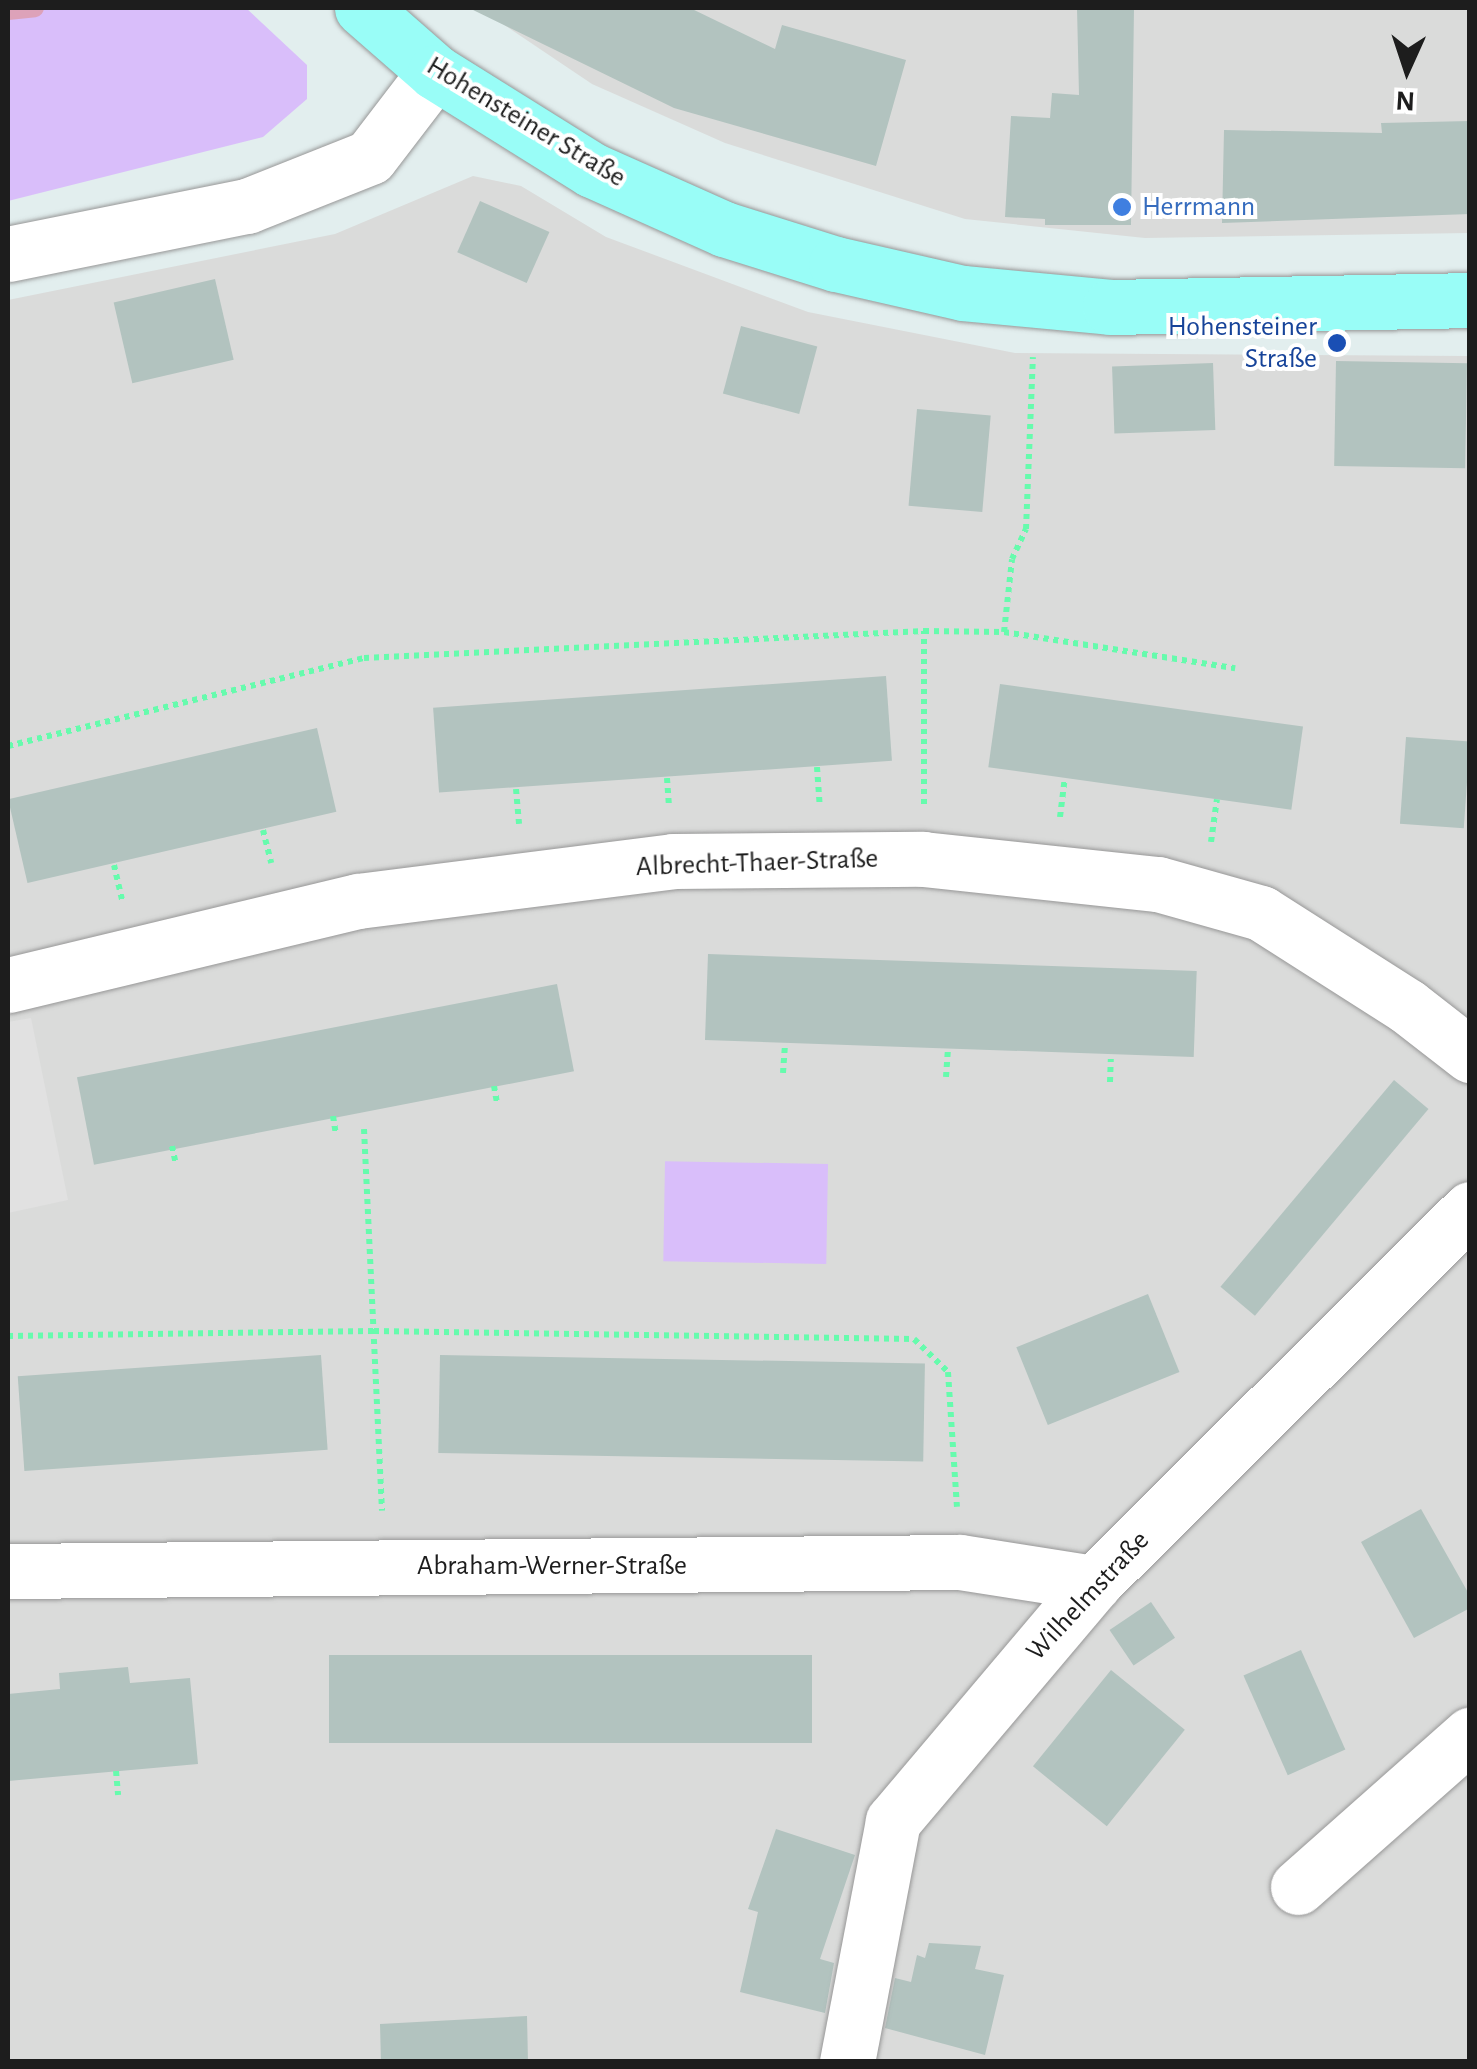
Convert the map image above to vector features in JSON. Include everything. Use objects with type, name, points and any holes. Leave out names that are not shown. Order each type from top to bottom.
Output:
[{"type":"main road","name":"Hohensteiner Straße","points":[[362,8],[435,72],[592,170],[724,229],[836,264],[963,293],[1110,307],[1470,300]]},
{"type":"street","points":[[8,254],[247,206],[370,157],[435,72]]},
{"type":"street","name":"Albrecht-Thaer-Straße","points":[[8,985],[358,900],[673,861],[924,859],[1158,884],[1261,913],[1408,1006],[1470,1055]]},
{"type":"street","name":"Wilhelmstraße","points":[[846,2062],[892,1821],[1094,1583],[1470,1209]]},
{"type":"street","name":"Abraham-Werner-Straße","points":[[8,1571],[960,1562],[1094,1583]]},
{"type":"street","points":[[1298,1887],[1470,1735]]},
{"type":"path","points":[[1004,632],[1012,559],[1026,529],[1029,403]]},
{"type":"path","points":[[924,630],[924,859]]},
{"type":"path","points":[[8,746],[364,658],[924,630],[1004,632],[1235,668]]},
{"type":"path","points":[[783,1072],[784,1044]]},
{"type":"path","points":[[946,1077],[948,1051]]},
{"type":"path","points":[[1110,1082],[1111,1059]]},
{"type":"path","points":[[494,1086],[497,1103]]},
{"type":"path","points":[[333,1116],[336,1134]]},
{"type":"path","points":[[364,1129],[385,1567]]},
{"type":"path","points":[[172,1146],[176,1166]]},
{"type":"path","points":[[8,1336],[374,1332],[914,1340],[948,1372],[960,1562]]},
{"type":"path","points":[[116,1771],[118,1794]]},
{"type":"shaded area","points":[[8,8],[246,8],[307,65],[307,99],[263,137],[8,201]]},
{"type":"shaded area","points":[[479,8],[1469,8],[1469,233],[1145,238],[965,219],[725,143],[592,84]]},
{"type":"shaded area","points":[[473,176],[521,186],[606,237],[808,312],[1015,353],[1469,356],[1469,2061],[8,2062],[8,300],[335,234]]},
{"type":"shaded area","points":[[31,1018],[68,1200],[8,1213],[8,1022]]},
{"type":"shaded area","points":[[665,1161],[828,1164],[826,1264],[663,1261]]},
{"type":"building","points":[[469,8],[690,8],[775,49],[782,25],[906,60],[876,166],[674,108]]},
{"type":"building","points":[[1077,8],[1134,8],[1131,225],[1045,225],[1045,219],[1005,217],[1011,116],[1050,118],[1052,93],[1079,95]]},
{"type":"building","points":[[1470,121],[1470,214],[1222,223],[1224,130],[1382,133],[1381,123]]},
{"type":"building","points":[[480,201],[549,232],[527,283],[457,252]]},
{"type":"building","points":[[215,279],[234,360],[132,383],[114,302]]},
{"type":"building","points":[[741,326],[817,346],[799,414],[723,394]]},
{"type":"building","points":[[1336,361],[1467,363],[1465,468],[1334,466]]},
{"type":"building","points":[[1213,363],[1215,430],[1114,433],[1112,367]]},
{"type":"building","points":[[917,409],[991,415],[982,512],[909,506]]},
{"type":"building","points":[[886,676],[892,761],[439,792],[433,708]]},
{"type":"building","points":[[1000,684],[1303,727],[1291,810],[988,767]]},
{"type":"building","points":[[317,728],[336,812],[27,883],[8,799]]},
{"type":"building","points":[[1406,737],[1470,741],[1464,828],[1400,824]]},
{"type":"building","points":[[708,954],[1197,971],[1194,1057],[705,1040]]},
{"type":"building","points":[[557,984],[574,1071],[94,1165],[77,1077]]},
{"type":"building","points":[[1394,1080],[1428,1109],[1255,1316],[1220,1287]]},
{"type":"building","points":[[1148,1294],[1179,1372],[1048,1425],[1016,1347]]},
{"type":"building","points":[[321,1355],[328,1450],[24,1471],[18,1376]]},
{"type":"building","points":[[440,1355],[925,1363],[923,1461],[438,1453]]},
{"type":"building","points":[[1421,1509],[1470,1596],[1470,1608],[1414,1638],[1361,1542]]},
{"type":"building","points":[[1151,1602],[1175,1638],[1134,1666],[1110,1630]]},
{"type":"building","points":[[1301,1650],[1345,1750],[1288,1775],[1243,1676]]},
{"type":"building","points":[[329,1655],[812,1655],[812,1743],[329,1743]]},
{"type":"building","points":[[128,1667],[130,1683],[190,1678],[198,1764],[8,1781],[8,1694],[60,1689],[59,1673]]},
{"type":"building","points":[[1111,1670],[1185,1730],[1107,1826],[1033,1766]]},
{"type":"building","points":[[776,1829],[855,1855],[820,1959],[834,1963],[825,2013],[740,1992],[758,1912],[748,1909]]},
{"type":"building","points":[[929,1943],[981,1946],[975,1969],[1004,1975],[985,2055],[885,2028],[895,1978],[911,1982],[917,1955],[925,1958]]},
{"type":"building","points":[[527,2016],[528,2062],[381,2062],[380,2024]]},
{"type":"waterway","points":[[8,11],[35,8]]},
{"type":"place","name":"Herrmann","points":[[1122,207]]},
{"type":"place","name":"Hohensteiner Straße","points":[[1337,343]]}]
